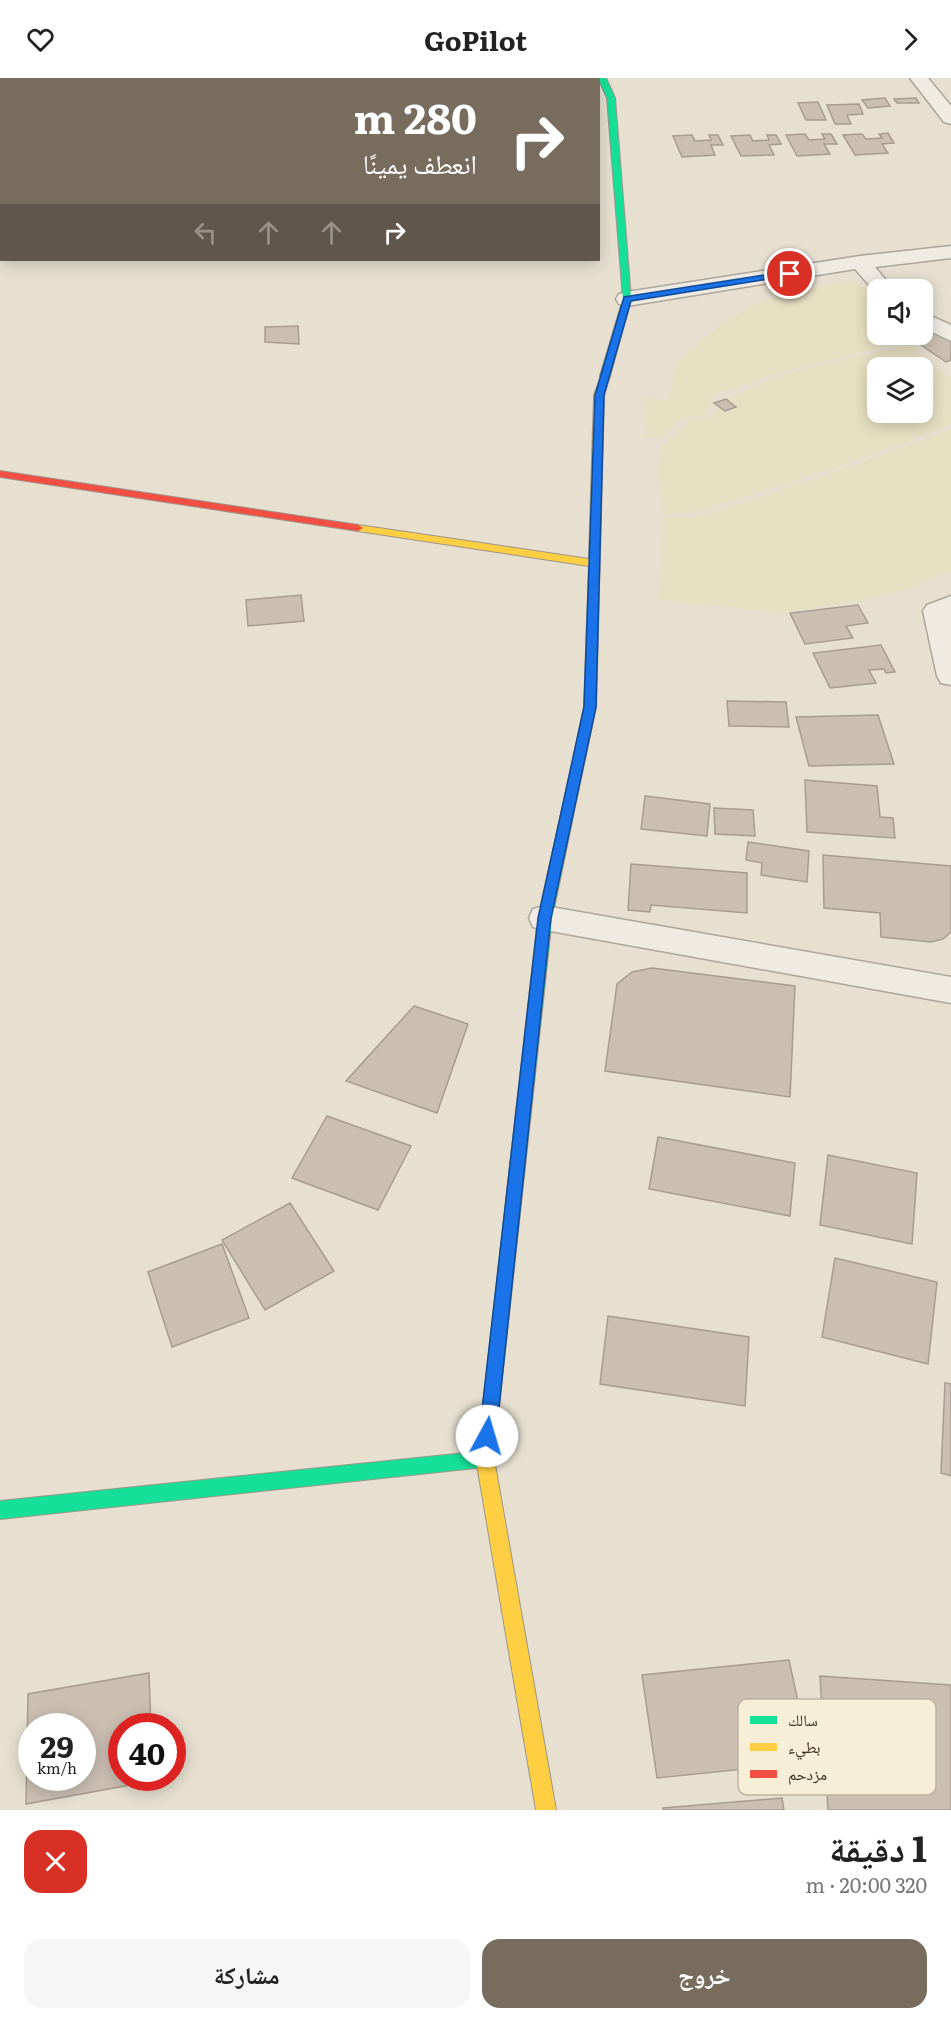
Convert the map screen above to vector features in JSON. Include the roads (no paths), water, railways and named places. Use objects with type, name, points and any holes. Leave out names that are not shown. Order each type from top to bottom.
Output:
[{"type":"street","points":[[546,1810],[485,1459],[545,918],[590,707],[599,395],[627,299],[602,78]]},
{"type":"street","points":[[918,78],[951,118]]},
{"type":"street","points":[[627,299],[860,262],[951,252]]},
{"type":"street","points":[[860,262],[875,279]]},
{"type":"street","points":[[933,324],[951,334]]},
{"type":"street","points":[[0,474],[594,564]]},
{"type":"street","points":[[951,605],[937,611],[951,676]]},
{"type":"street","points":[[545,918],[951,990]]},
{"type":"street","points":[[0,1510],[485,1459]]}]
